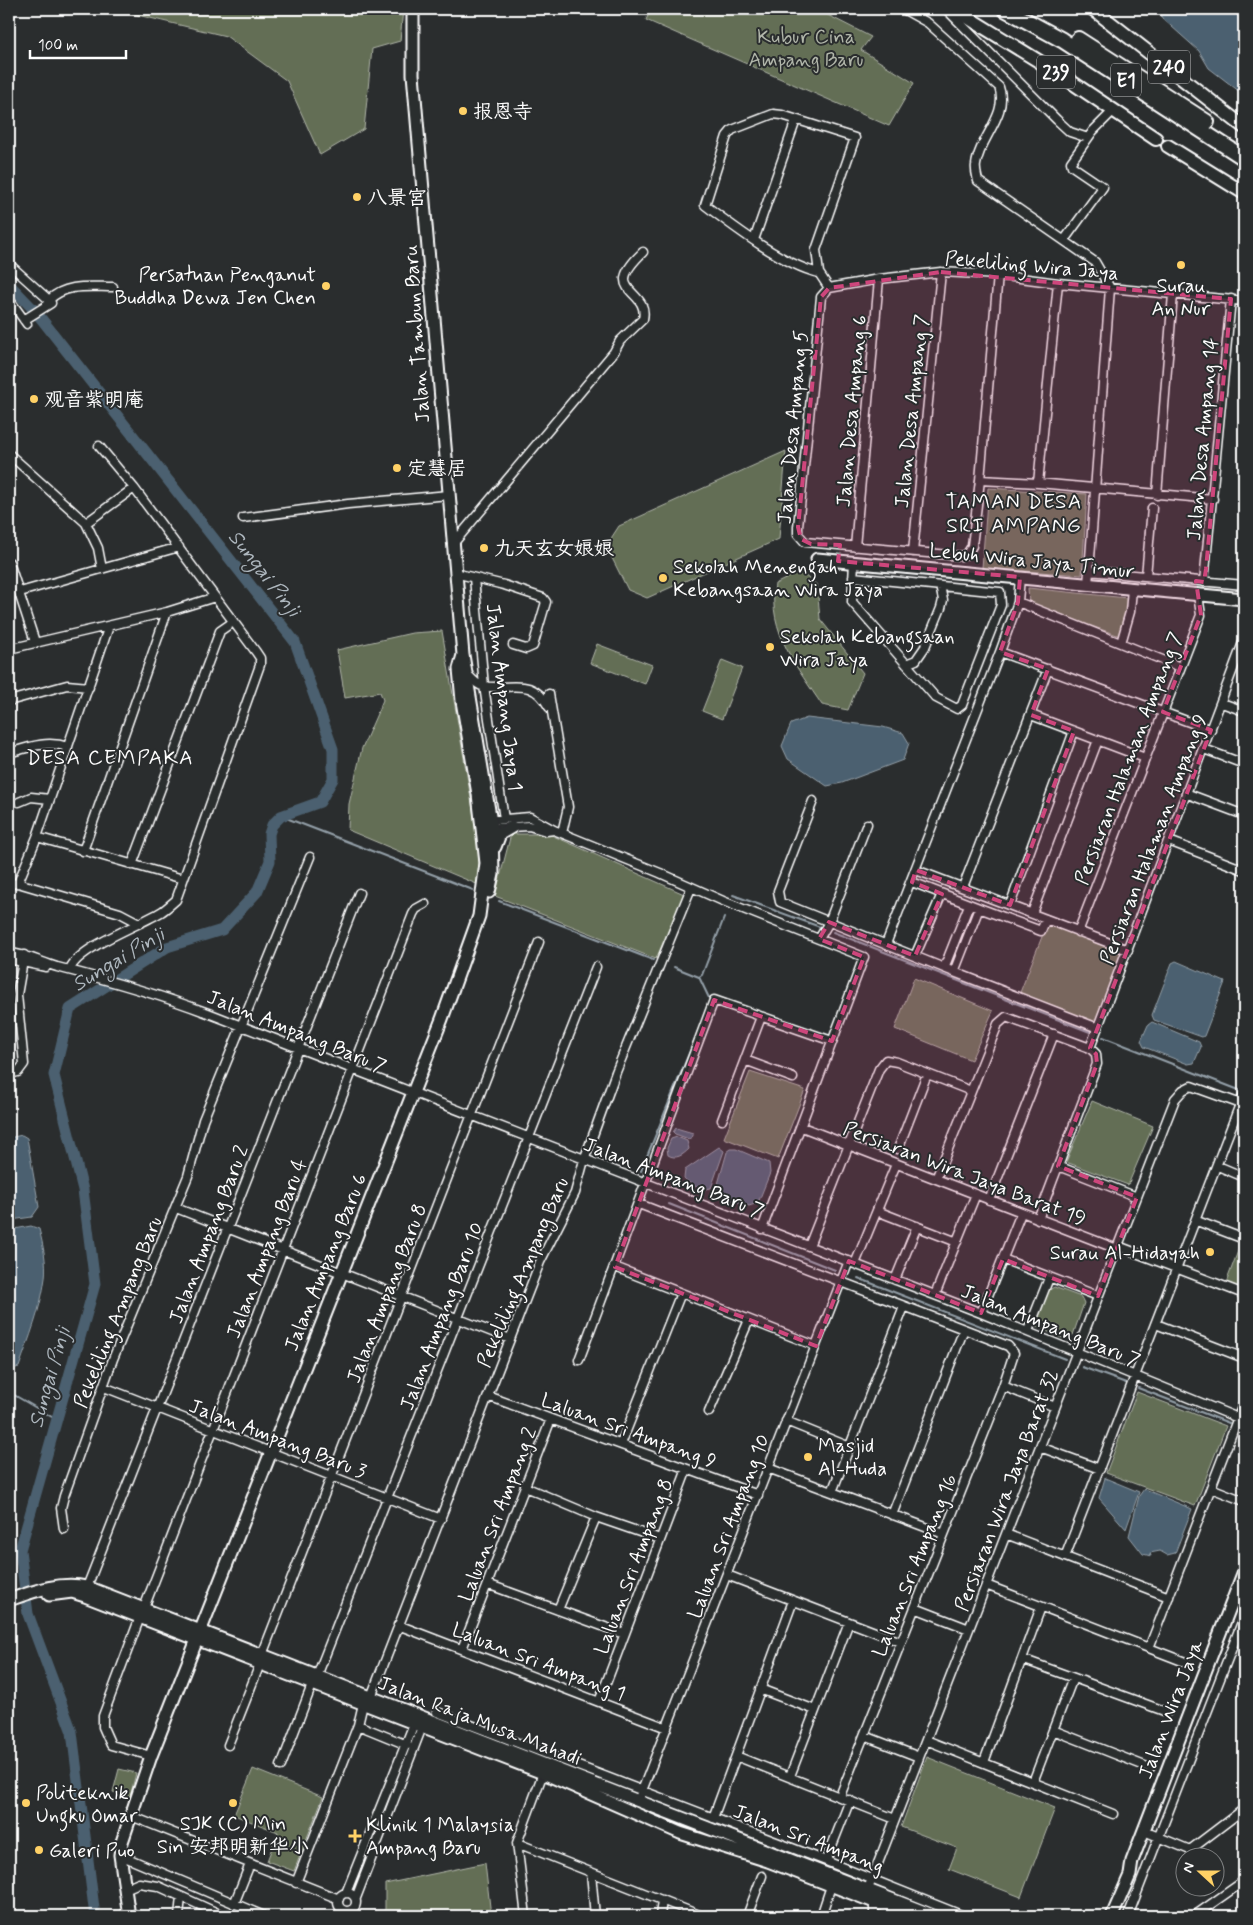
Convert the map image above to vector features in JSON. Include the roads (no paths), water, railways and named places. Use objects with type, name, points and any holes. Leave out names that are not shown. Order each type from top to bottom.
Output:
[{"type":"highway","name":"E1","points":[[1005,9],[1062,40],[1244,158]]},
{"type":"highway","name":"E1","points":[[1025,9],[1105,55],[1244,147]]},
{"type":"main road","name":"Jalan Tambun Baru","points":[[413,9],[414,81],[455,573],[463,655],[491,824]]},
{"type":"main road","name":"239","points":[[954,9],[1058,72],[1113,111],[1156,138]]},
{"type":"main road","name":"240","points":[[1093,9],[1244,127]]},
{"type":"main road","points":[[1168,146],[1244,193]]},
{"type":"main road","name":"Lebuh Wira Jaya Timur","points":[[817,558],[1244,599]]},
{"type":"main road","name":"Jalan Tambun Baru","points":[[463,655],[458,669],[478,794]]},
{"type":"main road","points":[[478,794],[491,824],[487,833],[489,869],[485,881]]},
{"type":"main road","name":"Jalan Ampang Baru 6","points":[[129,1916],[120,1856],[122,1842],[150,1756],[412,1094],[462,965],[481,906],[485,881],[485,844],[478,794]]},
{"type":"main road","points":[[494,856],[497,838],[508,823]]},
{"type":"main road","name":"Jalan Ampang Baru 6","points":[[481,906],[492,885],[494,856],[491,824]]},
{"type":"main road","name":"Jalan Wira Jaya","points":[[1113,1916],[1130,1876],[1132,1861],[1244,1571]]},
{"type":"main road","name":"Jalan Raja Musa Mahadi","points":[[9,1608],[38,1594],[64,1585],[87,1587],[142,1613],[367,1701],[542,1773],[680,1833],[832,1881],[870,1884],[935,1916]]},
{"type":"main road","name":"Jalan Raja Musa Mahadi","points":[[9,1600],[38,1594],[72,1592],[142,1613]]},
{"type":"main road","name":"Jalan Raja Musa Mahadi","points":[[418,1722],[639,1800],[832,1881],[903,1915]]},
{"type":"main road","points":[[542,1773],[619,1802],[639,1800],[639,1810],[705,1840]]},
{"type":"street","points":[[903,9],[928,23],[998,87],[1002,97],[996,118],[978,158],[976,166],[978,181],[1065,239],[1100,266],[1110,288],[1088,585]]},
{"type":"street","points":[[946,9],[1070,132],[1088,138]]},
{"type":"street","points":[[1065,239],[1103,187],[1071,164],[1088,138],[1113,111]]},
{"type":"street","points":[[819,273],[805,270],[754,240],[706,205],[727,136],[732,130],[773,114],[782,115],[855,138],[816,250],[819,273],[828,288]]},
{"type":"street","points":[[754,240],[796,120]]},
{"type":"street","points":[[454,544],[614,352],[620,341],[643,319],[642,309],[626,285],[624,276],[630,265],[644,252]]},
{"type":"street","points":[[9,264],[47,304]]},
{"type":"street","name":"Pekeliling Wira Jaya","points":[[828,288],[879,279],[941,272],[998,275],[1058,283],[1244,301]]},
{"type":"street","name":"Jalan Desa Ampang 7","points":[[913,552],[941,272]]},
{"type":"street","points":[[998,275],[980,480],[1038,483],[1213,499]]},
{"type":"street","name":"Jalan Desa Ampang 6","points":[[855,547],[879,279]]},
{"type":"street","points":[[1038,483],[1058,283]]},
{"type":"street","points":[[9,299],[27,320],[61,290],[73,288],[113,288]]},
{"type":"street","name":"Jalan Desa Ampang 5","points":[[828,288],[821,296],[798,534],[801,539],[811,544],[960,556],[969,551],[972,546],[980,480]]},
{"type":"street","points":[[1156,495],[1173,294]]},
{"type":"street","name":"Jalan Desa Ampang 14","points":[[1204,582],[1231,299]]},
{"type":"street","points":[[70,969],[72,964],[91,949],[162,912],[176,900],[260,665],[260,658],[134,488],[99,446]]},
{"type":"street","points":[[9,454],[86,523],[98,548],[102,569]]},
{"type":"street","points":[[86,523],[134,488]]},
{"type":"street","points":[[243,518],[348,504],[449,495]]},
{"type":"street","points":[[1146,576],[1146,538],[1152,508]]},
{"type":"street","points":[[838,560],[840,545]]},
{"type":"street","points":[[20,592],[179,548]]},
{"type":"street","points":[[9,562],[35,642]]},
{"type":"street","points":[[854,562],[852,602],[936,698],[957,709],[962,705],[1001,604],[1000,592],[854,578]]},
{"type":"street","points":[[1089,571],[1244,584]]},
{"type":"street","points":[[455,573],[504,584],[543,598],[546,606],[533,646],[526,650],[513,645]]},
{"type":"street","name":"Jalan Ampang Jaya 1","points":[[474,578],[482,686],[508,823]]},
{"type":"street","points":[[886,944],[912,882],[1000,652],[1018,602],[1020,578]]},
{"type":"street","points":[[906,664],[916,660],[925,648],[943,600],[940,586]]},
{"type":"street","points":[[1121,642],[1130,612],[1132,589]]},
{"type":"street","name":"Persiaran Halaman Ampang 7","points":[[1078,932],[1201,615],[1198,595]]},
{"type":"street","points":[[9,649],[168,612],[215,597]]},
{"type":"street","points":[[1018,602],[1180,667]]},
{"type":"street","points":[[83,851],[168,612]]},
{"type":"street","points":[[132,865],[220,631],[233,622]]},
{"type":"street","points":[[18,883],[37,837],[109,626]]},
{"type":"street","name":"Persiaran Halaman Ampang 9","points":[[1090,1048],[1211,730],[1241,658],[1244,640]]},
{"type":"street","points":[[1000,652],[1211,730]]},
{"type":"street","points":[[963,887],[1048,669]]},
{"type":"street","points":[[467,674],[482,686],[476,691],[472,708]]},
{"type":"street","points":[[9,701],[67,685],[89,687]]},
{"type":"street","name":"Jalan Ampang Jaya 1","points":[[482,686],[529,687],[542,695],[550,708]]},
{"type":"street","points":[[549,694],[568,807],[558,832]]},
{"type":"street","points":[[1222,702],[1244,711]]},
{"type":"street","points":[[1031,715],[1145,758]]},
{"type":"street","points":[[1010,905],[1074,731]]},
{"type":"street","points":[[1032,913],[1098,740]]},
{"type":"street","points":[[9,753],[48,743],[56,743],[68,747]]},
{"type":"street","points":[[1204,749],[1244,764]]},
{"type":"street","points":[[1188,794],[1244,815]]},
{"type":"street","points":[[19,802],[31,797],[50,799]]},
{"type":"street","points":[[813,801],[778,891],[780,902],[1098,1028]]},
{"type":"street","points":[[491,824],[508,823],[558,832],[864,957],[802,1127],[762,1229]]},
{"type":"street","points":[[819,940],[829,922],[867,824]]},
{"type":"street","points":[[37,837],[183,880]]},
{"type":"street","points":[[1169,841],[1244,870]]},
{"type":"street","name":"Pekeliling Ampang Baru","points":[[64,1529],[61,1508],[64,1496],[130,1316],[188,1176],[202,1120],[310,857]]},
{"type":"street","points":[[916,870],[1128,950]]},
{"type":"street","points":[[912,882],[1042,932],[1046,919]]},
{"type":"street","points":[[9,884],[18,883],[120,914],[139,923]]},
{"type":"street","name":"Pekeliling Ampang Baru","points":[[296,1882],[441,1519],[540,1262],[575,1193],[584,1160],[616,1072],[692,888]]},
{"type":"street","name":"Jalan Ampang Baru 2","points":[[87,1587],[359,893]]},
{"type":"street","points":[[915,956],[942,894]]},
{"type":"street","name":"Jalan Ampang Baru 4","points":[[150,1756],[111,1745],[103,1727],[103,1716],[413,914],[425,904]]},
{"type":"street","points":[[944,968],[969,904]]},
{"type":"street","points":[[954,972],[979,908]]},
{"type":"street","name":"Jalan Ampang Baru 8","points":[[228,1745],[539,942]]},
{"type":"street","points":[[9,953],[21,959]]},
{"type":"street","points":[[9,958],[21,959]]},
{"type":"street","points":[[9,1074],[18,1072],[24,1064],[17,995],[21,959]]},
{"type":"street","name":"Jalan Ampang Baru 7","points":[[21,959],[95,976],[242,1026],[412,1094],[529,1137],[584,1160],[1028,1331],[1238,1418]]},
{"type":"street","name":"Jalan Ampang Baru 10","points":[[281,1766],[596,967]]},
{"type":"street","points":[[579,1360],[640,1204],[714,1000],[832,1041]]},
{"type":"street","points":[[722,1120],[761,1016]]},
{"type":"street","points":[[936,1179],[1001,1019],[1006,1017],[1054,1034],[1090,1048],[1096,1054],[1097,1064],[1038,1218]]},
{"type":"street","points":[[989,1200],[1054,1034]]},
{"type":"street","points":[[745,1060],[793,1078]]},
{"type":"street","points":[[809,1246],[879,1069],[886,1060],[897,1062],[971,1091]]},
{"type":"street","points":[[898,1149],[928,1074]]},
{"type":"street","name":"Persiaran Wira Jaya Barat 32","points":[[870,1884],[1175,1099],[1183,1090],[1191,1086],[1201,1087],[1242,1104]]},
{"type":"street","points":[[1066,1557],[1242,1104],[1244,1094]]},
{"type":"street","name":"Persiaran Wira Jaya Barat 19","points":[[802,1127],[989,1200],[1178,1268],[1244,1294]]},
{"type":"street","name":"Laluan Sri Ampang 10","points":[[639,1800],[840,1283],[878,1211],[896,1164]]},
{"type":"street","points":[[1058,1166],[1137,1197]]},
{"type":"street","points":[[1218,1166],[1244,1177]]},
{"type":"street","points":[[935,1295],[976,1194]]},
{"type":"street","points":[[640,1204],[840,1283],[964,1329],[892,1515]]},
{"type":"street","points":[[176,1208],[510,1339]]},
{"type":"street","points":[[878,1211],[957,1242]]},
{"type":"street","points":[[981,1313],[1021,1212]]},
{"type":"street","points":[[1197,1221],[1244,1239]]},
{"type":"street","points":[[895,1280],[917,1226]]},
{"type":"street","points":[[1003,1259],[1098,1296]]},
{"type":"street","points":[[615,1267],[816,1346]]},
{"type":"street","points":[[1028,1331],[1049,1278]]},
{"type":"street","points":[[620,1444],[682,1293]]},
{"type":"street","points":[[832,1492],[904,1307]]},
{"type":"street","points":[[710,1412],[749,1320]]},
{"type":"street","points":[[1156,1324],[1244,1358]]},
{"type":"street","name":"Laluan Sri Ampang 16","points":[[840,1796],[1003,1386],[1014,1353],[1008,1346],[964,1329]]},
{"type":"street","points":[[1003,1386],[1055,1407]]},
{"type":"street","name":"Jalan Ampang Baru 3","points":[[104,1387],[441,1519]]},
{"type":"street","name":"Laluan Sri Ampang 9","points":[[488,1396],[758,1495]]},
{"type":"street","points":[[1149,1648],[1244,1402]]},
{"type":"street","name":"Laluan Sri Ampang 2","points":[[462,1650],[551,1419]]},
{"type":"street","points":[[786,1421],[850,1447]]},
{"type":"street","points":[[1040,1447],[1100,1469]]},
{"type":"street","points":[[768,1468],[944,1534]]},
{"type":"street","name":"Laluan Sri Ampang 8","points":[[599,1702],[687,1469]]},
{"type":"street","points":[[525,1488],[596,1517],[660,1539]]},
{"type":"street","points":[[1211,1488],[1244,1501]]},
{"type":"street","points":[[558,1610],[596,1517]]},
{"type":"street","points":[[1006,1534],[1169,1597]]},
{"type":"street","points":[[727,1575],[901,1642]]},
{"type":"street","points":[[487,1584],[624,1634]]},
{"type":"street","points":[[986,1585],[1185,1662]]},
{"type":"street","points":[[1233,1600],[1244,1605]]},
{"type":"street","points":[[713,1818],[793,1601]]},
{"type":"street","points":[[984,1762],[1042,1607]]},
{"type":"street","points":[[915,1608],[969,1629]]},
{"type":"street","name":"Jalan Wira Jaya","points":[[1128,1916],[1244,1618]]},
{"type":"street","points":[[790,1776],[849,1622]]},
{"type":"street","name":"Laluan Sri Ampang 1","points":[[398,1625],[667,1728]]},
{"type":"street","points":[[1022,1659],[1167,1712]]},
{"type":"street","points":[[1033,1782],[1073,1678]]},
{"type":"street","points":[[760,1689],[816,1710]]},
{"type":"street","name":"Jalan Sri Ampang","points":[[437,1712],[639,1800],[713,1818],[826,1861],[870,1884],[929,1902],[964,1916]]},
{"type":"street","points":[[339,1899],[346,1893],[405,1743],[418,1722]]},
{"type":"street","points":[[339,1899],[340,1908],[344,1914],[356,1907],[356,1898],[405,1770],[418,1722]]},
{"type":"street","points":[[358,1725],[409,1745],[410,1751],[405,1770]]},
{"type":"street","points":[[1053,1730],[1150,1768]]},
{"type":"street","points":[[865,1736],[919,1757]]},
{"type":"street","points":[[926,1740],[1113,1814]]},
{"type":"street","points":[[736,1756],[895,1819]]},
{"type":"street","points":[[526,1916],[517,1843],[542,1773]]},
{"type":"street","points":[[826,1861],[850,1800]]},
{"type":"street","points":[[1144,1831],[1190,1850],[1244,1809]]},
{"type":"street","points":[[131,1816],[339,1899]]},
{"type":"street","points":[[517,1843],[702,1916]]},
{"type":"street","points":[[120,1856],[264,1916]]},
{"type":"street","points":[[234,1904],[250,1864]]},
{"type":"street","points":[[591,1873],[595,1916]]},
{"type":"street","points":[[746,1916],[762,1876]]},
{"type":"street","points":[[821,1916],[832,1881]]},
{"type":"street","points":[[1194,1916],[1244,1881]]},
{"type":"street","points":[[125,1888],[139,1883],[158,1886],[224,1916]]},
{"type":"street","points":[[870,1884],[868,1896],[874,1901],[874,1914],[878,1916]]},
{"type":"street","points":[[346,1893],[352,1894],[356,1898]]},
{"type":"street","points":[[178,1916],[181,1896]]},
{"type":"street","points":[[660,1916],[662,1900]]},
{"type":"water","points":[[1159,9],[1244,9],[1244,95],[1209,68],[1199,51],[1162,18]]},
{"type":"water","points":[[807,718],[883,727],[903,733],[909,743],[903,760],[842,783],[827,786],[788,759],[782,746],[791,724]]},
{"type":"water","points":[[1176,961],[1225,982],[1202,1037],[1154,1020],[1152,1015],[1172,963]]},
{"type":"water","points":[[1152,1022],[1199,1042],[1201,1047],[1194,1063],[1188,1064],[1144,1047],[1141,1041],[1148,1025]]},
{"type":"water","points":[[676,1128],[693,1133],[693,1136],[689,1139],[675,1134],[673,1132]]},
{"type":"water","points":[[22,1135],[27,1138],[39,1207],[32,1217],[11,1220],[9,1219],[9,1138]]},
{"type":"water","points":[[677,1137],[687,1141],[689,1149],[674,1157],[668,1155],[667,1148],[671,1139]]},
{"type":"water","points":[[719,1147],[724,1151],[711,1188],[704,1189],[689,1183],[684,1178],[685,1170]]},
{"type":"water","points":[[731,1149],[736,1149],[769,1163],[770,1173],[758,1203],[749,1206],[718,1195],[716,1191],[727,1152]]},
{"type":"water","points":[[31,1226],[39,1229],[45,1260],[45,1278],[38,1312],[19,1367],[9,1370],[9,1230]]},
{"type":"water","points":[[1105,1478],[1139,1492],[1126,1529],[1099,1498]]},
{"type":"water","points":[[1144,1489],[1192,1509],[1175,1553],[1167,1555],[1160,1551],[1150,1553],[1151,1556],[1143,1554],[1129,1536],[1139,1496]]},
{"type":"waterway","name":"Sungai Pinji","points":[[9,284],[36,312],[295,642],[333,749],[333,779],[320,802],[281,816],[272,825],[269,834],[270,861],[257,892],[222,930],[167,947],[70,1009],[54,1075],[83,1190],[95,1284],[20,1550],[28,1614],[72,1732],[95,1916]]},
{"type":"waterway","points":[[281,816],[473,890]]},
{"type":"waterway","points":[[733,895],[820,927]]},
{"type":"waterway","points":[[499,901],[653,960]]},
{"type":"waterway","points":[[699,977],[702,975],[724,918]]},
{"type":"waterway","points":[[833,932],[1090,1032]]},
{"type":"waterway","points":[[674,967],[699,977],[710,1000]]},
{"type":"waterway","points":[[641,1171],[705,1014]]},
{"type":"waterway","points":[[1103,1037],[1239,1090]]},
{"type":"waterway","points":[[669,1204],[835,1270]]},
{"type":"waterway","points":[[858,1278],[1065,1359]]},
{"type":"waterway","points":[[1082,1367],[1126,1383]]},
{"type":"waterway","points":[[1138,1388],[1229,1423]]},
{"type":"waterway","points":[[9,1392],[57,1420]]},
{"type":"place","name":"报恩寺","points":[[463,111]]},
{"type":"place","name":"八景宫","points":[[357,197]]},
{"type":"place","name":"Surau An Nur","points":[[1181,265]]},
{"type":"place","name":"Persatuan Penganut Buddha Dewa Jen Chen","points":[[326,286]]},
{"type":"place","name":"观音紫明庵","points":[[34,399]]},
{"type":"place","name":"定慧居","points":[[397,468]]},
{"type":"place","name":"九天玄女娘娘","points":[[484,548]]},
{"type":"place","name":"Sekolah Menengah Kebangsaan Wira Jaya","points":[[663,578]]},
{"type":"place","name":"Sekolah Kebangsaan Wira Jaya","points":[[770,647]]},
{"type":"place","name":"Surau Al-Hidayah","points":[[1210,1252]]},
{"type":"place","name":"Masjid Al-Huda","points":[[808,1457]]},
{"type":"place","name":"Politeknik Ungku Omar","points":[[26,1803]]},
{"type":"place","name":"SJK (C) Min Sin 安邦明新华小","points":[[233,1803]]},
{"type":"place","name":"Klinik 1 Malaysia Ampang Baru","points":[[355,1836]]},
{"type":"place","name":"Galeri Puo","points":[[39,1850]]},
{"type":"district","name":"TAMAN DESA SRI AMPANG","points":[[1014,513]]},
{"type":"district","name":"DESA CEMPAKA","points":[[110,757]]},
{"type":"park label","name":"Kubur Cina Ampang Baru","points":[[806,48]]}]
